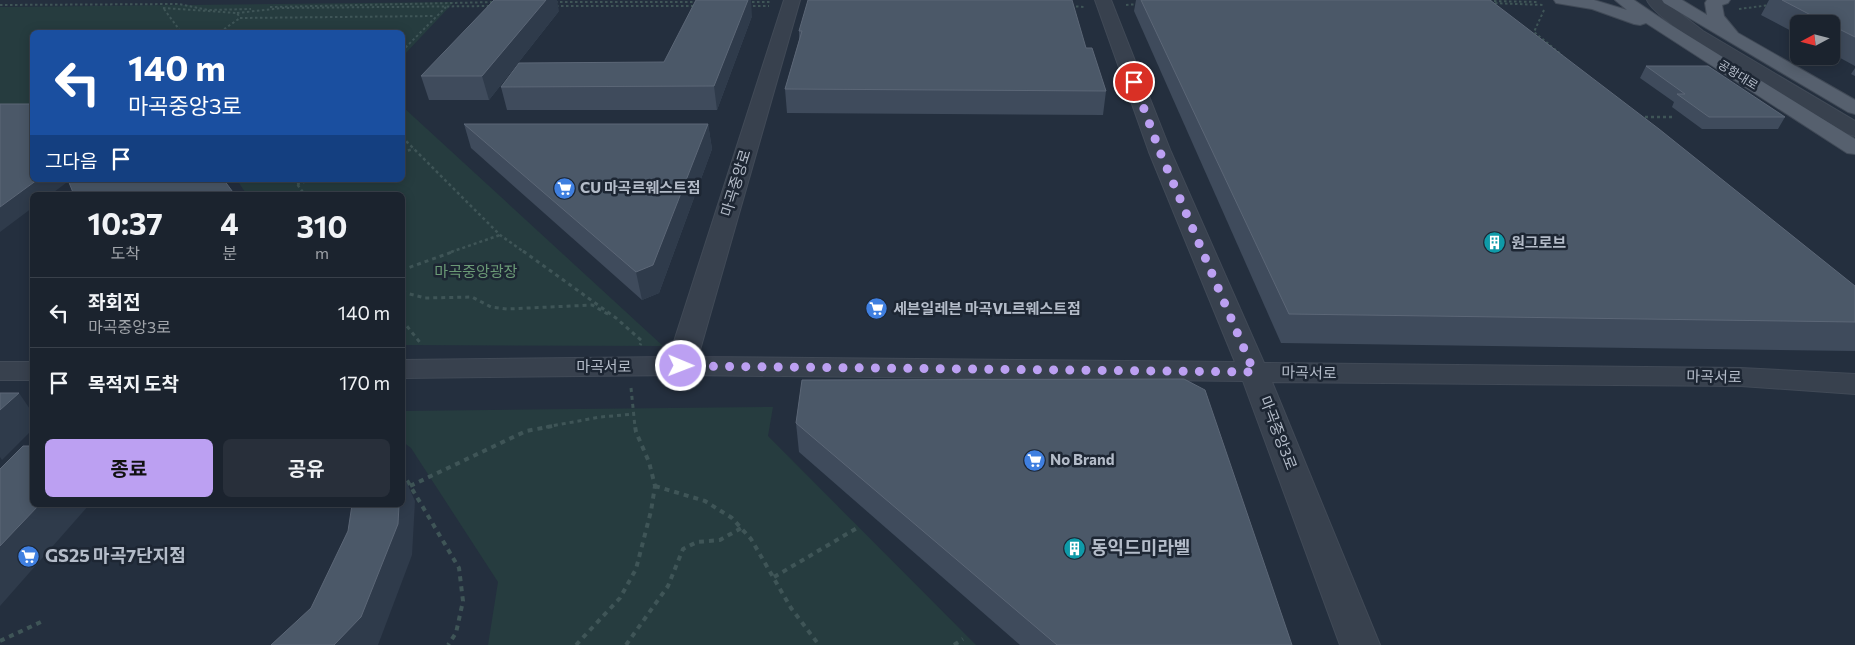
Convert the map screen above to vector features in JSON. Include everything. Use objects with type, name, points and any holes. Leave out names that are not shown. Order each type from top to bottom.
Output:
[{"type":"main road","points":[[1562,0],[1612,10],[1665,29]]},
{"type":"main road","name":"공항대로","points":[[1623,0],[1665,29],[1855,148]]},
{"type":"main road","points":[[1670,0],[1855,108]]},
{"type":"main road","points":[[1722,0],[1713,3],[1716,17],[1731,34]]},
{"type":"street","points":[[1655,0],[1657,5],[1696,35],[1855,130]]},
{"type":"street","name":"마곡중앙로","points":[[681,366],[792,1]]},
{"type":"street","name":"마곡중앙3로","points":[[1095,3],[1254,372],[1360,645]]},
{"type":"street","name":"마곡서로","points":[[405,369],[681,366],[1741,377],[1855,384]]},
{"type":"street","points":[[0,371],[30,371]]},
{"type":"path","points":[[405,47],[452,0]]},
{"type":"path","points":[[0,6],[179,4],[208,10],[223,10],[284,5],[497,1]]},
{"type":"path","points":[[493,6],[497,1]]},
{"type":"path","points":[[743,2],[792,1]]},
{"type":"path","points":[[549,2],[704,2]]},
{"type":"path","points":[[1486,2],[1545,4]]},
{"type":"path","points":[[1064,4],[1095,3]]},
{"type":"path","points":[[1132,5],[1140,3]]},
{"type":"path","points":[[1742,10],[1778,4]]},
{"type":"path","points":[[0,6],[158,5],[163,8],[180,30]]},
{"type":"path","points":[[163,8],[237,13],[282,8],[447,6]]},
{"type":"path","points":[[1544,10],[1534,32],[1564,57]]},
{"type":"path","points":[[237,13],[240,18]]},
{"type":"path","points":[[223,30],[240,18],[435,16]]},
{"type":"path","points":[[1638,117],[1673,117]]},
{"type":"path","points":[[405,151],[415,149]]},
{"type":"path","points":[[303,192],[297,184],[304,182]]},
{"type":"path","points":[[405,269],[500,235]]},
{"type":"path","points":[[405,293],[424,298],[472,297],[491,307],[507,309],[592,305],[600,312],[616,318]]},
{"type":"path","points":[[405,324],[422,345]]},
{"type":"path","points":[[410,486],[526,431],[600,417],[635,414]]},
{"type":"path","points":[[405,477],[459,568],[463,601],[456,633],[448,645]]},
{"type":"path","points":[[655,486],[692,496],[720,508],[743,527],[761,552],[787,602],[819,645]]},
{"type":"path","points":[[626,645],[668,586],[683,549],[696,542],[720,540],[743,527]]},
{"type":"path","points":[[774,577],[857,528]]},
{"type":"path","points":[[0,641],[42,621]]},
{"type":"path","points":[[954,645],[963,639]]},
{"type":"green space","points":[[454,2],[405,54],[405,30],[30,30],[30,106],[0,107],[0,7]]},
{"type":"green space","name":"마곡중앙광장","points":[[405,109],[663,346],[405,345],[405,192],[245,192],[238,182],[405,182]]},
{"type":"green space","points":[[773,407],[768,436],[976,645],[488,645],[498,582],[411,448],[405,444],[405,411]]},
{"type":"building","points":[[494,0],[546,0],[482,76],[421,76]]},
{"type":"building","points":[[696,0],[748,0],[714,86],[501,87],[519,63],[664,62]]},
{"type":"building","points":[[808,0],[1072,0],[1086,48],[1092,48],[1106,91],[785,89],[802,31],[799,31]]},
{"type":"building","name":"원그로브","points":[[1141,0],[1490,0],[1659,129],[1855,286],[1855,322],[1289,314]]},
{"type":"building","points":[[1782,0],[1855,0],[1855,37],[1840,30],[1840,15],[1811,15]]},
{"type":"building","points":[[1646,66],[1708,66],[1785,117],[1709,117],[1677,94],[1685,94]]},
{"type":"building","points":[[0,104],[30,104],[30,182],[34,182],[0,207]]},
{"type":"building","points":[[464,124],[708,124],[653,265],[636,272]]},
{"type":"building","points":[[69,182],[225,182],[233,192],[73,192]]},
{"type":"building","name":"동익드미라벨","points":[[1184,379],[1205,390],[1292,645],[1057,645],[796,423],[802,380]]},
{"type":"building","points":[[0,393],[19,393],[0,410]]},
{"type":"building","points":[[23,446],[30,446],[30,507],[37,507],[0,546],[0,469]]},
{"type":"building","points":[[352,507],[399,507],[398,524],[361,617],[334,645],[271,645],[311,608],[348,531]]},
{"type":"place","name":"CU 마곡르웨스트점","points":[[564,188]]},
{"type":"place","name":"원그로브","points":[[1495,243]]},
{"type":"place","name":"세븐일레븐 마곡VL르웨스트점","points":[[877,309]]},
{"type":"place","name":"No Brand","points":[[1034,460]]},
{"type":"place","name":"동익드미라벨","points":[[1075,548]]},
{"type":"place","name":"GS25 마곡7단지점","points":[[29,556]]},
{"type":"route","points":[[681,366],[1254,372],[1160,152],[1134,82]]}]
